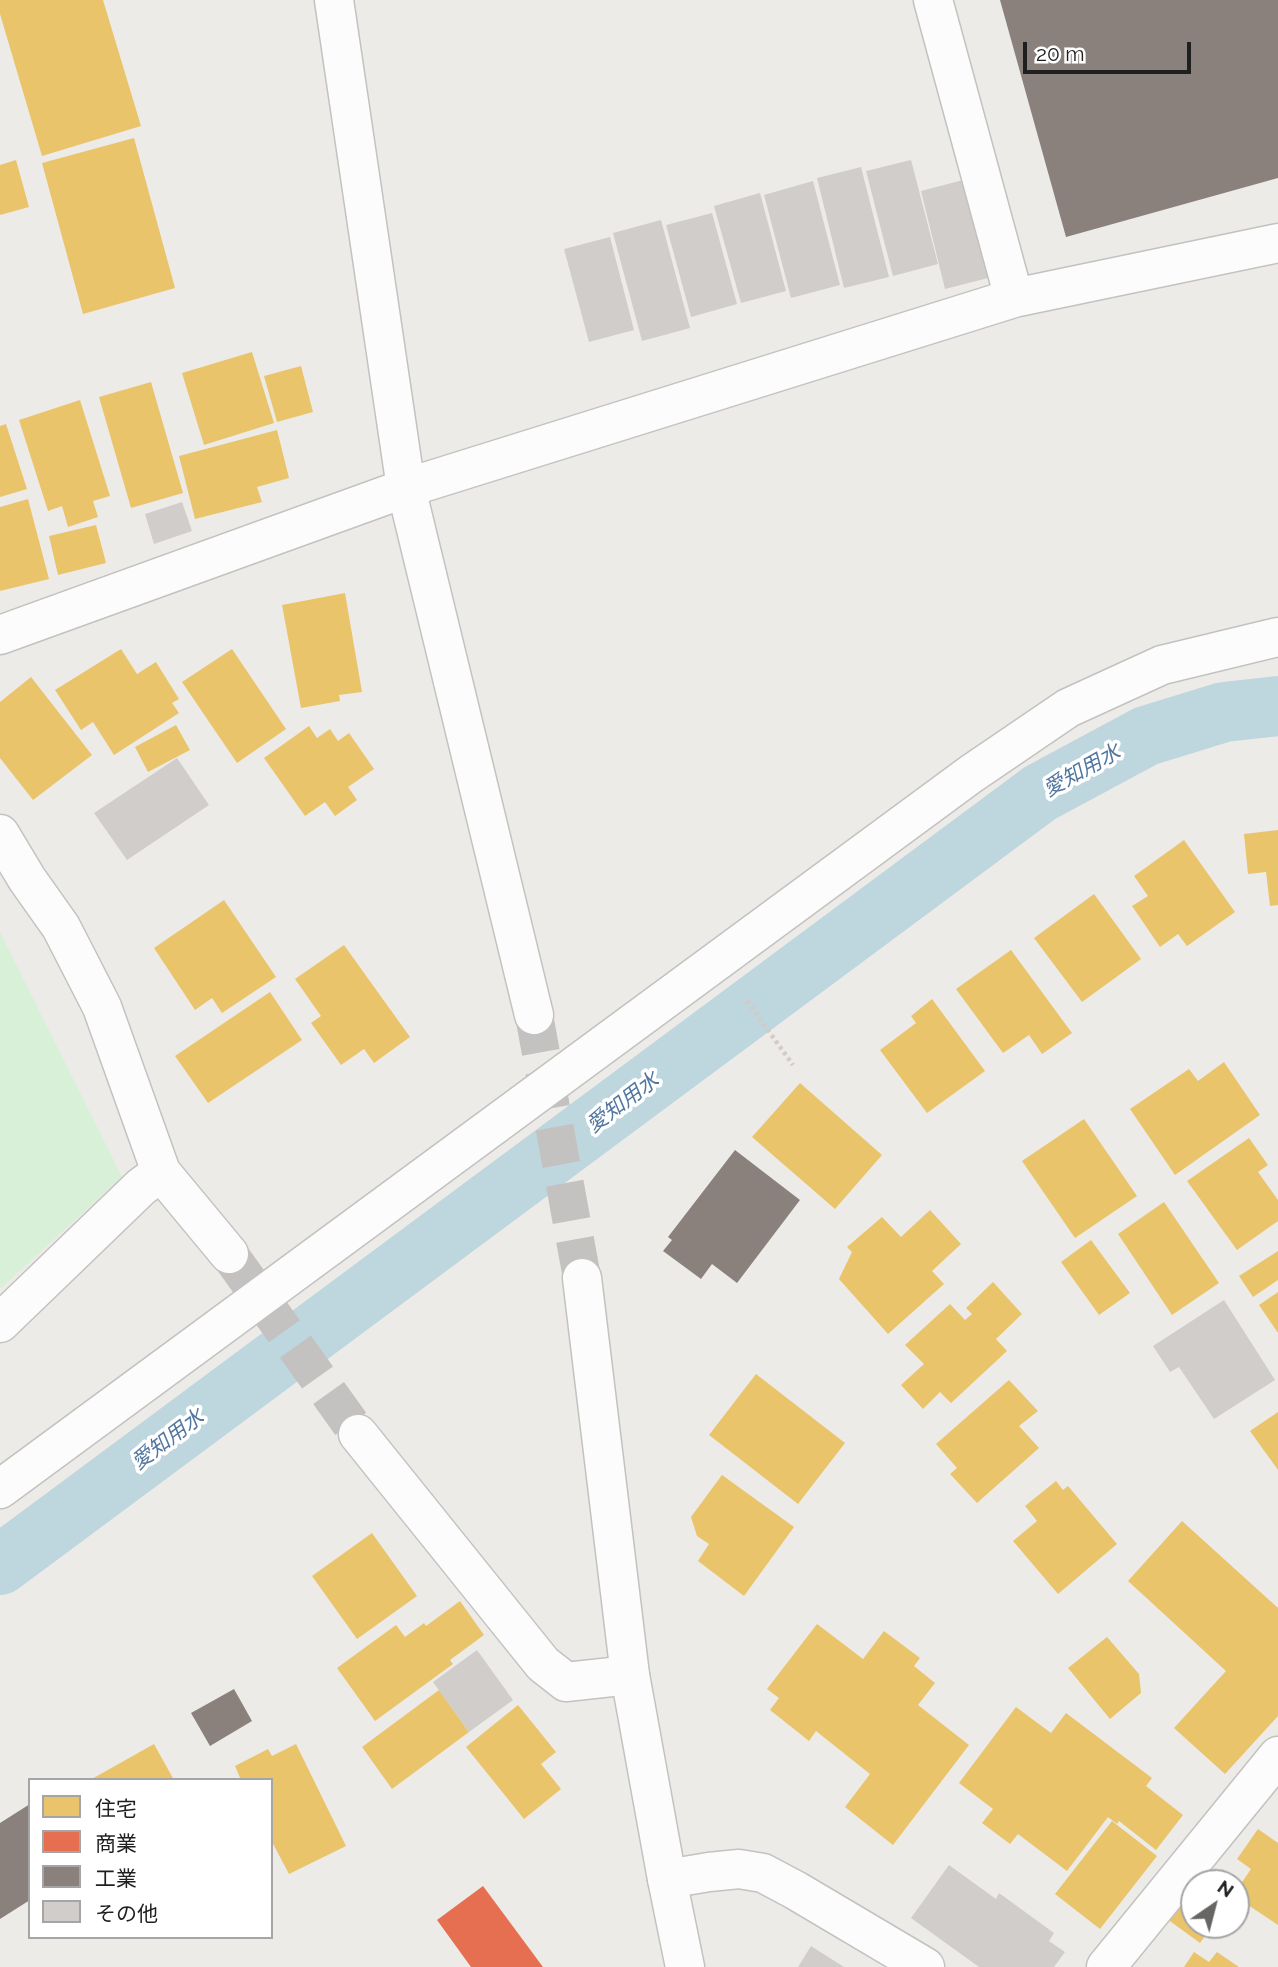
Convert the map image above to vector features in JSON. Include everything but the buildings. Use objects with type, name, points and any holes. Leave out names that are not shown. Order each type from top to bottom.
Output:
[{"type":"street","points":[[334,0],[406,488],[534,1015]]},
{"type":"street","points":[[933,0],[1014,298]]},
{"type":"street","points":[[0,635],[406,488],[1014,298],[1278,243]]},
{"type":"street","points":[[0,1489],[971,774],[1068,708],[1162,665],[1278,637]]},
{"type":"street","points":[[0,834],[27,879],[61,927],[102,1007],[161,1172],[229,1254]]},
{"type":"street","points":[[0,1323],[141,1186],[161,1172]]},
{"type":"street","points":[[582,1278],[630,1675],[685,1967]]},
{"type":"street","points":[[358,1434],[543,1664],[566,1682],[630,1675]]},
{"type":"street","points":[[1106,1967],[1278,1756]]},
{"type":"street","points":[[667,1879],[739,1869],[763,1873],[925,1967]]},
{"type":"path","points":[[718,960],[793,1065]]},
{"type":"green space","points":[[0,932],[122,1177],[0,1289]]},
{"type":"waterway","name":"愛知用水","points":[[0,1565],[1040,793],[1146,736],[1224,712],[1278,706]]},
{"type":"tunnel","points":[[534,1015],[582,1278]]},
{"type":"tunnel","points":[[229,1254],[358,1434]]}]
